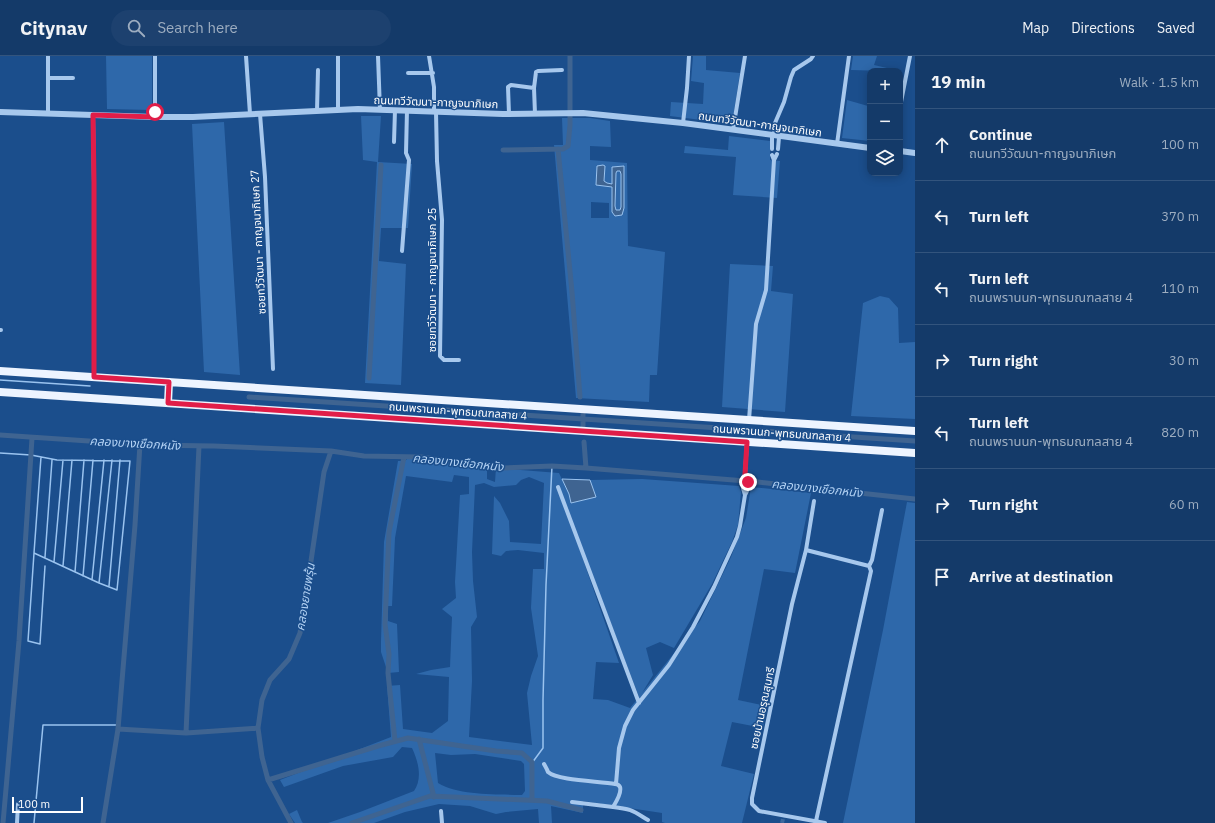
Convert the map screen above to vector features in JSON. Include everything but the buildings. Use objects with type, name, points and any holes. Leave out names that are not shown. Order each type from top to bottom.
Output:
[{"type":"main road","name":"ถนนพรานนก-พุทธมณฑลสาย 4","points":[[0,371],[915,431]]},
{"type":"main road","points":[[168,403],[169,382]]},
{"type":"main road","name":"ถนนพรานนก-พุทธมณฑลสาย 4","points":[[0,392],[915,453]]},
{"type":"street","points":[[48,56],[48,113]]},
{"type":"street","points":[[155,56],[155,117]]},
{"type":"street","points":[[246,56],[250,114]]},
{"type":"street","points":[[338,56],[338,110]]},
{"type":"street","points":[[378,56],[380,110]]},
{"type":"street","name":"ซอยทวีวัฒนา - กาญจนาภิเษก 25","points":[[429,56],[433,73],[437,161],[442,220],[440,356],[444,360],[459,360]]},
{"type":"street","points":[[683,123],[689,56]]},
{"type":"street","points":[[733,130],[745,56]]},
{"type":"street","points":[[772,149],[775,136],[775,124],[794,70],[811,59],[813,56]]},
{"type":"street","points":[[837,144],[849,56]]},
{"type":"street","points":[[901,104],[910,56]]},
{"type":"street","points":[[317,111],[318,70]]},
{"type":"street","points":[[535,114],[535,75],[538,71],[562,70]]},
{"type":"street","points":[[408,73],[433,73]]},
{"type":"street","points":[[48,78],[72,78]]},
{"type":"street","points":[[509,114],[508,87],[511,85],[534,88]]},
{"type":"street","name":"ถนนทวีวัฒนา-กาญจนาภิเษก","points":[[0,112],[155,117],[338,110],[580,114],[683,123],[867,148]]},
{"type":"street","points":[[394,142],[395,110]]},
{"type":"street","points":[[402,251],[409,160],[406,153],[407,110]]},
{"type":"street","name":"ซอยทวีวัฒนา - กาญจนาภิเษก 27","points":[[260,114],[265,177],[273,369]]},
{"type":"street","points":[[93,115],[94,377]]},
{"type":"street","points":[[775,136],[778,149]]},
{"type":"street","points":[[903,151],[915,153]]},
{"type":"street","points":[[748,420],[756,324],[766,290],[775,154]]},
{"type":"street","points":[[614,807],[620,789],[616,784],[619,748],[629,716],[669,665],[688,637],[737,537],[745,493],[742,482],[745,476],[747,442]]},
{"type":"street","points":[[558,487],[639,703]]},
{"type":"street","name":"ซอยบ้านอรุณสุนทรี","points":[[814,500],[806,550],[792,604],[752,804],[759,811],[825,823]]},
{"type":"street","points":[[816,821],[869,581],[871,569],[869,566],[872,560],[882,510]]},
{"type":"street","points":[[806,550],[869,566]]},
{"type":"street","points":[[544,764],[549,772],[555,775],[591,782],[616,784]]},
{"type":"street","points":[[572,802],[628,809],[648,820]]},
{"type":"street","points":[[17,823],[18,804]]},
{"type":"street","points":[[441,811],[442,823]]},
{"type":"shaded area","points":[[106,56],[152,56],[152,110],[107,109]]},
{"type":"shaded area","points":[[693,56],[706,56],[706,70],[740,73],[732,124],[670,116],[671,102],[703,104],[704,83],[691,81]]},
{"type":"shaded area","points":[[853,56],[877,56],[874,65],[887,68],[867,68],[867,70],[851,70]]},
{"type":"shaded area","points":[[847,100],[867,106],[867,141],[842,138]]},
{"type":"shaded area","points":[[361,116],[381,116],[378,162],[412,164],[408,228],[381,228],[379,261],[406,264],[401,385],[365,383],[377,162],[363,160]]},
{"type":"shaded area","points":[[562,118],[590,118],[610,121],[611,147],[590,146],[590,160],[627,163],[628,246],[665,252],[657,375],[650,375],[649,402],[576,398],[554,145],[563,145]],"holes":[[[597,166],[605,166],[604,181],[612,184],[612,167],[624,166],[622,215],[612,212],[612,187],[596,184]],[[591,202],[609,203],[609,218],[591,218]]]},
{"type":"shaded area","points":[[224,122],[240,375],[204,372],[192,124]]},
{"type":"shaded area","points":[[729,136],[770,141],[770,160],[780,161],[777,198],[733,195],[736,157],[684,153],[685,146],[728,150]]},
{"type":"shaded area","points":[[597,166],[605,166],[604,181],[612,184],[612,167],[624,166],[624,208],[622,215],[615,216],[612,212],[612,187],[596,185]],"holes":[[[617,171],[620,171],[621,207],[620,210],[616,210],[616,173]]]},
{"type":"shaded area","points":[[617,171],[620,171],[621,174],[620,210],[616,210],[615,206]]},
{"type":"shaded area","points":[[730,264],[773,266],[771,291],[793,294],[785,412],[722,407]]},
{"type":"shaded area","points":[[880,296],[889,298],[898,308],[899,343],[915,342],[915,419],[851,416],[863,303]]},
{"type":"shaded area","points":[[408,458],[487,468],[487,479],[495,482],[496,468],[559,473],[569,494],[571,503],[596,497],[590,480],[642,479],[739,486],[741,492],[738,525],[732,542],[712,584],[674,648],[660,642],[646,648],[653,675],[642,693],[700,621],[731,557],[746,518],[751,487],[811,493],[795,573],[764,569],[738,700],[767,706],[763,728],[732,722],[721,766],[754,774],[742,823],[665,823],[662,822],[662,813],[583,801],[583,813],[551,806],[552,823],[539,823],[538,809],[496,814],[470,806],[439,804],[405,812],[374,823],[328,823],[414,791],[417,786],[419,775],[418,764],[412,748],[402,747],[393,757],[343,766],[284,787],[280,780],[391,737],[387,686],[400,685],[403,729],[432,733],[448,721],[449,677],[416,674],[450,667],[452,617],[442,609],[456,598],[455,582],[460,495],[469,494],[469,477],[454,475],[452,482],[406,476],[395,538],[392,606],[388,606],[388,621],[397,624],[399,672],[388,673],[381,652],[384,542],[398,461],[405,461]],"holes":[[[529,477],[544,483],[541,544],[510,542],[509,521],[500,503],[494,496],[492,554],[501,556],[506,551],[518,550],[544,553],[544,569],[533,569],[531,608],[538,656],[527,693],[532,745],[469,737],[472,681],[471,627],[477,617],[473,581],[472,552],[475,485],[484,483],[494,487],[516,485],[521,480]],[[577,542],[594,579],[639,697],[630,708],[608,700],[593,699],[596,662],[619,663]],[[435,753],[451,755],[475,754],[521,761],[524,764],[525,791],[522,795],[467,792],[438,783]]]},
{"type":"shaded area","points":[[562,479],[590,480],[596,497],[571,503],[569,494]]},
{"type":"shaded area","points":[[907,502],[915,503],[915,823],[843,823],[883,630]]},
{"type":"shaded area","points":[[297,810],[303,823],[295,823],[289,814]]},
{"type":"waterway","points":[[503,150],[563,149],[568,146],[570,125],[570,56]]},
{"type":"waterway","points":[[558,149],[572,292],[580,397]]},
{"type":"waterway","points":[[369,378],[381,165]]},
{"type":"waterway","points":[[0,380],[90,386]]},
{"type":"waterway","points":[[249,397],[915,441]]},
{"type":"waterway","points":[[583,413],[583,426]]},
{"type":"waterway","name":"คลองบางเชือกหนัง","points":[[0,435],[148,445],[331,451],[364,456],[421,457],[502,468],[552,466],[586,468],[758,482],[915,499]]},
{"type":"waterway","points":[[3,823],[19,641],[32,438]]},
{"type":"waterway","points":[[584,442],[586,468]]},
{"type":"waterway","points":[[103,823],[118,729],[135,525],[140,444]]},
{"type":"waterway","points":[[186,733],[199,446]]},
{"type":"waterway","name":"คลองยายพรุ้น","points":[[291,823],[268,780],[262,757],[258,728],[262,700],[270,680],[289,659],[300,633],[324,472],[331,451]]},
{"type":"waterway","points":[[0,453],[31,455],[57,460],[130,461],[117,590],[34,553],[41,457]]},
{"type":"waterway","points":[[395,741],[388,673],[389,654],[385,624],[389,532],[404,457]]},
{"type":"waterway","points":[[45,557],[52,460]]},
{"type":"waterway","points":[[54,562],[63,460]]},
{"type":"waterway","points":[[63,566],[72,460]]},
{"type":"waterway","points":[[75,572],[84,460]]},
{"type":"waterway","points":[[83,576],[93,460]]},
{"type":"waterway","points":[[92,580],[104,460]]},
{"type":"waterway","points":[[99,583],[112,460]]},
{"type":"waterway","points":[[109,586],[120,460]]},
{"type":"waterway","points":[[532,763],[543,748],[546,585],[552,466]]},
{"type":"waterway","points":[[34,553],[28,641],[40,644],[45,566]]},
{"type":"waterway","points":[[34,823],[43,725],[118,725]]},
{"type":"waterway","points":[[118,729],[186,733],[258,728]]},
{"type":"waterway","points":[[268,780],[408,738],[496,751],[522,753],[532,762],[532,800]]},
{"type":"waterway","points":[[419,739],[434,797]]},
{"type":"waterway","points":[[352,823],[430,796],[547,801],[581,810]]},
{"type":"tunnel","points":[[782,823],[784,815]]},
{"type":"route","points":[[155,112],[155,117],[93,115],[94,377],[169,382],[168,403],[747,442],[745,474],[748,482]]}]
